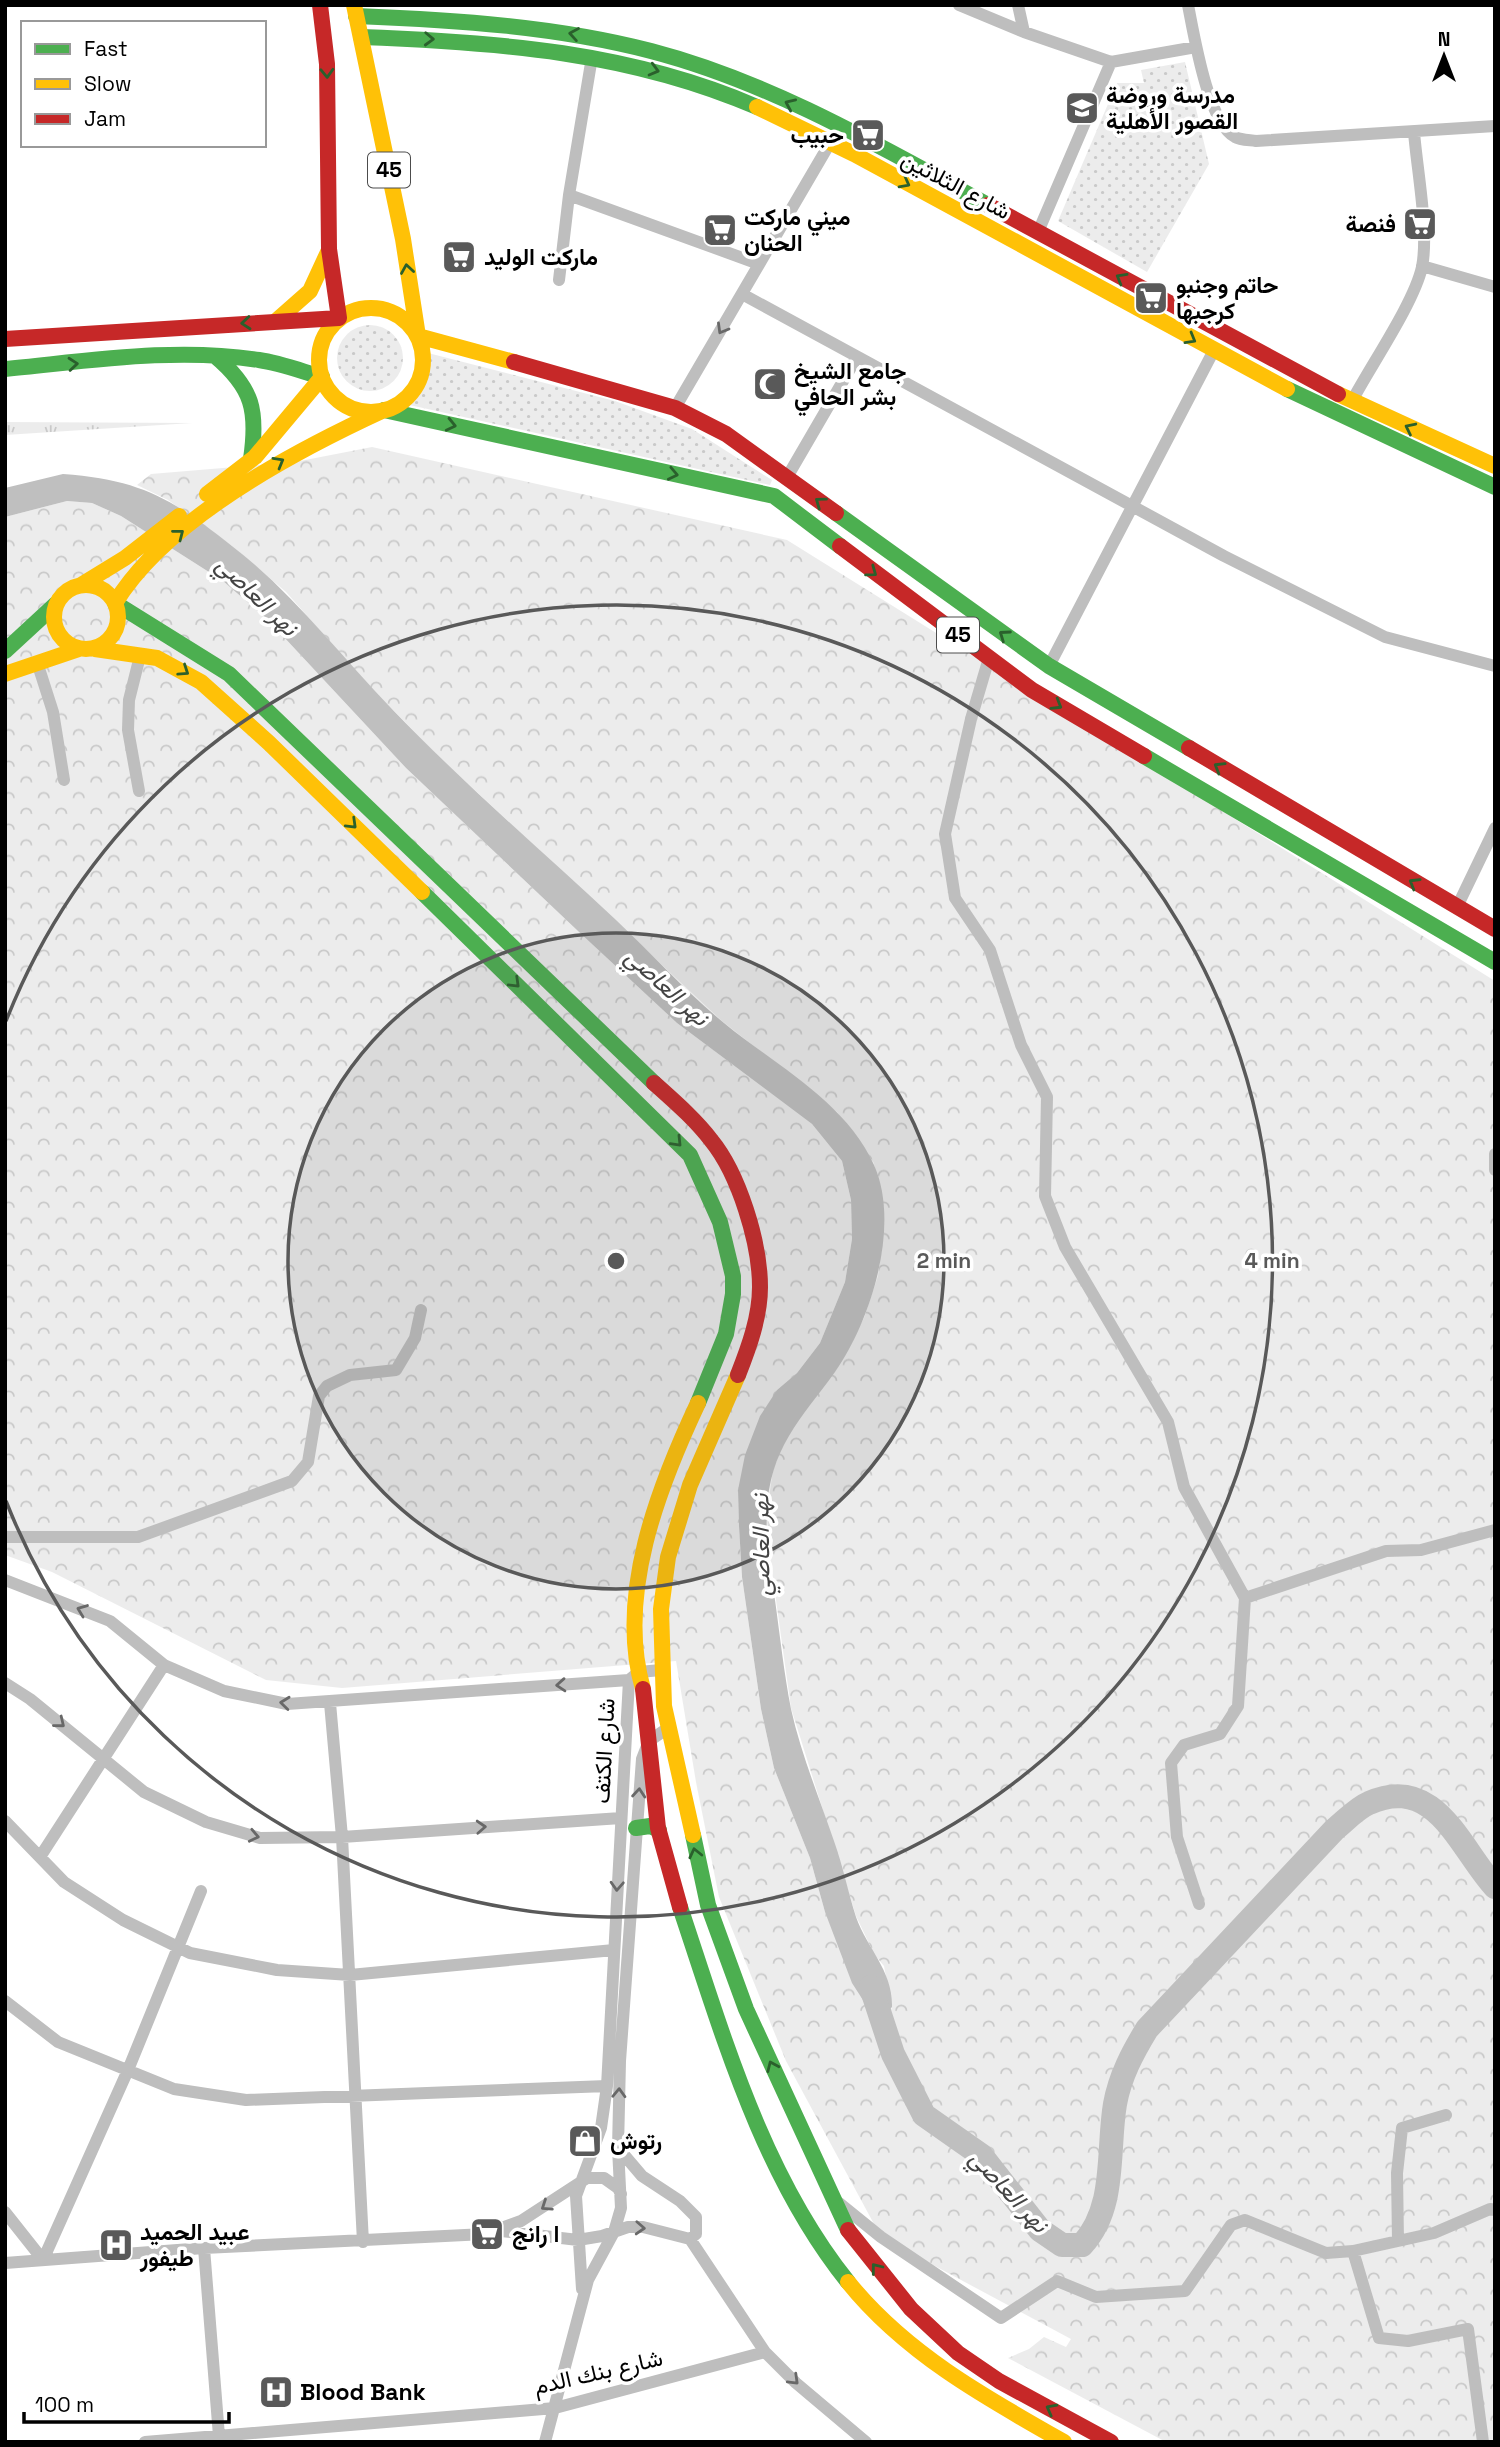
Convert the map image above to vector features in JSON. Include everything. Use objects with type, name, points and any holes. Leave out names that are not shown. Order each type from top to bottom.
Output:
[{"type":"main road","points":[[320,5],[327,64],[329,249],[339,318],[323,339],[319,364],[321,377],[336,399],[347,406],[359,411],[384,410]]},
{"type":"main road","points":[[355,11],[534,27],[655,52],[739,81],[877,146],[1222,335],[1352,401],[1495,466]]},
{"type":"main road","name":"45","points":[[355,11],[403,239],[418,336],[631,393],[675,408],[726,434],[1049,666],[1495,929]]},
{"type":"main road","name":"شارع الثلاثين","points":[[361,37],[471,41],[592,57],[688,80],[737,99],[868,163],[1213,352],[1440,463],[1495,487]]},
{"type":"main road","points":[[868,163],[877,146]]},
{"type":"main road","points":[[276,321],[300,305],[315,285],[329,249]]},
{"type":"main road","points":[[5,339],[339,318],[363,308],[376,308],[400,317],[418,336],[423,361],[416,386],[397,405],[310,444],[217,495]]},
{"type":"main road","points":[[5,369],[156,356],[215,356],[261,361],[321,377]]},
{"type":"main road","points":[[215,356],[236,371],[248,389],[255,412],[251,460]]},
{"type":"main road","points":[[5,652],[66,592],[131,563],[217,495],[251,460],[321,377]]},
{"type":"main road","name":"45","points":[[384,410],[774,496],[1032,690],[1495,962]]},
{"type":"main road","points":[[1440,463],[1446,446]]},
{"type":"main road","points":[[5,674],[37,662],[87,649],[114,634],[118,618],[115,603],[131,563]]},
{"type":"main road","points":[[81,585],[104,590],[115,603],[229,674],[713,1142],[734,1181],[751,1227],[760,1286],[752,1335],[690,1485],[668,1558],[661,1609],[661,1670],[668,1728],[708,1905],[746,2008],[849,2234],[882,2276],[958,2353],[999,2381],[1111,2442]]},
{"type":"main road","points":[[56,604],[55,628],[64,642],[87,649],[140,656],[174,664],[207,687],[269,743],[690,1155],[706,1187],[729,1252],[733,1295],[729,1322],[667,1477],[646,1552],[632,1635],[634,1676],[649,1741],[659,1830],[668,1870],[755,2120],[810,2229],[860,2297],[919,2350],[971,2389],[1064,2442]]},
{"type":"main road","points":[[636,1828],[650,1826],[659,1830]]},
{"type":"street","points":[[959,5],[1024,32],[1111,62],[1196,47]]},
{"type":"street","points":[[1018,5],[1024,32]]},
{"type":"street","points":[[1188,5],[1196,47],[1218,120],[1234,137],[1256,141],[1495,126]]},
{"type":"street","points":[[559,280],[569,195],[592,57]]},
{"type":"street","points":[[1038,232],[1111,62]]},
{"type":"street","points":[[1352,401],[1415,287],[1422,266],[1423,239],[1414,132]]},
{"type":"street","points":[[675,408],[830,143]]},
{"type":"street","points":[[569,195],[759,264]]},
{"type":"street","points":[[1422,266],[1495,287]]},
{"type":"street","points":[[742,294],[1135,508],[1385,637],[1495,666]]},
{"type":"street","points":[[1049,666],[1135,508],[1213,352]]},
{"type":"street","points":[[774,496],[857,357]]},
{"type":"street","points":[[139,791],[128,730],[129,700],[140,656]]},
{"type":"street","points":[[989,658],[971,719],[945,834],[955,898],[990,950],[1021,1045],[1047,1097],[1045,1196],[1065,1247],[1168,1422],[1184,1487],[1245,1598],[1238,1706],[1220,1734],[1184,1745],[1171,1763],[1177,1837],[1199,1904]]},
{"type":"street","points":[[37,662],[53,712],[64,780]]},
{"type":"street","points":[[1457,907],[1495,828]]},
{"type":"street","points":[[1495,1154],[1495,1170]]},
{"type":"street","points":[[5,1537],[138,1537],[292,1481],[308,1462],[319,1396],[327,1386],[350,1375],[396,1370],[415,1338],[421,1310]]},
{"type":"street","points":[[1245,1598],[1387,1551],[1421,1550],[1495,1530]]},
{"type":"street","points":[[5,1580],[110,1621],[164,1665],[224,1691],[287,1704],[330,1703],[634,1676]]},
{"type":"street","points":[[40,1857],[164,1665]]},
{"type":"street","name":"شارع الكتف","points":[[582,2300],[575,2211],[579,2182],[601,2128],[607,2086],[621,1818],[634,1676],[661,1670]]},
{"type":"street","points":[[5,1683],[144,1791],[206,1822],[260,1838],[342,1837],[621,1818]]},
{"type":"street","points":[[330,1703],[342,1837],[363,2242]]},
{"type":"street","points":[[545,2442],[582,2300],[595,2263],[614,2231],[622,2195],[618,2148],[620,2061],[642,1759],[649,1741],[668,1728]]},
{"type":"street","points":[[5,1821],[74,1888],[123,1920],[190,1954],[277,1970],[350,1975],[614,1950]]},
{"type":"street","points":[[43,2260],[128,2070],[201,1891]]},
{"type":"street","points":[[5,2001],[58,2042],[174,2089],[246,2100],[607,2086]]},
{"type":"street","points":[[1398,2241],[1397,2173],[1402,2128],[1446,2115]]},
{"type":"street","points":[[618,2148],[642,2176],[680,2202],[696,2217],[696,2234],[690,2239]]},
{"type":"street","points":[[501,2231],[540,2210],[587,2178],[604,2178],[618,2188],[622,2195]]},
{"type":"street","points":[[831,2196],[881,2237],[1001,2318],[1057,2281],[1096,2297],[1185,2291],[1231,2225],[1245,2220],[1326,2253],[1353,2251],[1434,2233],[1490,2209],[1495,2210]]},
{"type":"street","points":[[5,2212],[43,2260]]},
{"type":"street","points":[[5,2263],[204,2248],[363,2242],[501,2231],[578,2240],[643,2227],[690,2239],[765,2352],[796,2383],[866,2442]]},
{"type":"street","points":[[204,2248],[219,2436]]},
{"type":"street","points":[[1353,2251],[1379,2338],[1408,2341],[1468,2329],[1483,2442]]},
{"type":"street","name":"شارع بنك الدم","points":[[145,2442],[219,2436],[260,2437],[555,2408],[765,2352]]},
{"type":"green space","points":[[1185,62],[1209,164],[1147,272],[1058,221],[1117,83],[1144,83],[1141,70]]},
{"type":"green space","points":[[370,325],[383,328],[393,335],[400,345],[403,358],[400,371],[393,381],[383,388],[370,391],[357,388],[347,381],[340,371],[337,358],[340,345],[347,335],[357,328]]},
{"type":"green space","points":[[428,353],[615,401],[692,429],[772,480],[770,485],[405,404],[421,381]]},
{"type":"green space","points":[[5,422],[192,423],[5,435]]},
{"type":"green space","points":[[372,447],[787,540],[1495,981],[1495,2442],[1166,2442],[1008,2358],[1029,2349],[1044,2337],[1066,2347],[1071,2339],[881,2237],[786,2061],[719,1897],[676,1661],[342,1688],[266,1680],[52,1572],[5,1555],[5,517],[67,501],[92,503],[121,516],[223,581],[268,620],[406,768],[579,932],[677,1023],[812,1124],[842,1161],[851,1200],[852,1239],[845,1282],[820,1343],[797,1373],[777,1390],[738,1490],[742,1577],[761,1709],[774,1768],[810,1858],[825,1912],[883,2018],[892,2008],[884,1966],[874,1954],[856,1916],[791,1708],[770,1557],[767,1512],[773,1470],[787,1434],[836,1370],[864,1318],[878,1276],[884,1229],[874,1163],[837,1112],[722,1021],[436,754],[361,677],[286,592],[232,546],[168,500],[137,485],[151,474],[295,462]]},
{"type":"water","name":"نهر العاصي","points":[[63,474],[114,481],[154,494],[191,515],[254,564],[474,790],[724,1023],[828,1103],[862,1143],[874,1165],[882,1189],[884,1215],[883,1243],[870,1300],[848,1351],[799,1420],[780,1452],[769,1490],[767,1523],[770,1567],[791,1709],[856,1917],[888,1982],[892,2007],[883,2018],[870,2011],[852,1983],[825,1912],[810,1858],[774,1768],[761,1709],[742,1577],[739,1526],[738,1490],[745,1455],[760,1416],[777,1390],[797,1373],[820,1343],[845,1282],[852,1239],[851,1200],[842,1161],[812,1124],[677,1023],[579,932],[406,768],[268,620],[223,581],[121,516],[92,503],[67,501],[5,517],[5,488]]},
{"type":"waterway","name":"نهر العاصي","points":[[871,1987],[893,2054],[924,2115],[981,2155],[1040,2230],[1062,2245],[1082,2245],[1101,2214],[1106,2196],[1115,2104],[1120,2084],[1147,2029],[1351,1815],[1369,1803],[1392,1796],[1412,1798],[1429,1806],[1444,1820],[1495,1887]]},
{"type":"traffic: fast","points":[[356,16],[467,22],[541,30],[615,42],[695,64],[739,80],[824,118],[988,205]]},
{"type":"traffic: fast","points":[[361,37],[463,42],[563,53],[661,74],[709,88],[757,107]]},
{"type":"traffic: fast","points":[[5,369],[132,357],[196,355],[267,361],[322,377]]},
{"type":"traffic: fast","points":[[215,356],[238,379],[250,402],[254,427],[251,459]]},
{"type":"traffic: fast","points":[[1287,389],[1495,487]]},
{"type":"traffic: fast","points":[[384,410],[774,496],[840,546]]},
{"type":"traffic: fast","points":[[836,513],[1049,666],[1189,748]]},
{"type":"traffic: fast","points":[[115,603],[229,674],[654,1083]]},
{"type":"traffic: fast","points":[[5,651],[56,604]]},
{"type":"traffic: fast","points":[[1144,756],[1495,962]]},
{"type":"traffic: fast","points":[[422,892],[690,1155],[720,1222],[733,1276],[733,1294],[726,1334],[698,1403]]},
{"type":"traffic: fast","points":[[636,1828],[650,1826],[659,1830]]},
{"type":"traffic: fast","points":[[693,1835],[708,1905],[746,2009],[848,2230]]},
{"type":"traffic: fast","points":[[680,1907],[729,2054],[768,2150],[818,2240],[848,2282]]},
{"type":"traffic: slow","points":[[354,5],[403,239],[418,336],[514,362]]},
{"type":"traffic: slow","points":[[757,107],[854,154],[1287,389]]},
{"type":"traffic: slow","points":[[276,321],[310,291],[329,250]]},
{"type":"traffic: slow","points":[[371,308],[391,312],[408,323],[419,340],[423,360],[419,380],[408,397],[391,408],[371,412],[351,408],[334,397],[323,380],[319,360],[323,340],[334,323],[351,312],[371,308]]},
{"type":"traffic: slow","points":[[207,494],[255,457],[322,377]]},
{"type":"traffic: slow","points":[[1338,394],[1495,466]]},
{"type":"traffic: slow","points":[[115,603],[138,572],[199,515],[273,467],[384,410]]},
{"type":"traffic: slow","points":[[81,585],[125,558],[179,516]]},
{"type":"traffic: slow","points":[[80,585],[92,585],[109,594],[116,605],[118,617],[116,629],[109,640],[92,649],[80,649],[68,644],[59,635],[54,623],[54,611],[59,599],[68,590],[80,585]]},
{"type":"traffic: slow","points":[[5,674],[79,649]]},
{"type":"traffic: slow","points":[[95,649],[157,658],[201,682],[269,743],[422,892]]},
{"type":"traffic: slow","points":[[693,1835],[664,1706],[661,1609],[668,1557],[690,1485],[738,1375]]},
{"type":"traffic: slow","points":[[643,1689],[636,1653],[635,1617],[645,1543],[669,1470],[698,1403]]},
{"type":"traffic: slow","points":[[848,2282],[895,2331],[921,2352],[976,2391],[1064,2442]]},
{"type":"traffic: jam","points":[[320,5],[327,64],[329,249],[339,318]]},
{"type":"traffic: jam","points":[[988,205],[1338,394]]},
{"type":"traffic: jam","points":[[5,339],[339,318]]},
{"type":"traffic: jam","points":[[514,362],[675,408],[726,434],[836,513]]},
{"type":"traffic: jam","points":[[840,546],[1032,690],[1144,756]]},
{"type":"traffic: jam","points":[[1189,748],[1495,929]]},
{"type":"traffic: jam","points":[[654,1083],[684,1110],[721,1154],[739,1190],[752,1230],[759,1269],[760,1298],[753,1332],[738,1375]]},
{"type":"traffic: jam","points":[[643,1689],[658,1828],[680,1907]]},
{"type":"traffic: jam","points":[[848,2230],[911,2309],[958,2353],[999,2381],[1111,2442]]},
{"type":"place","name":"مدرسة وروضة القصور الأهلية","points":[[1082,108]]},
{"type":"place","name":"حبيب","points":[[868,135]]},
{"type":"place","name":"فنصة","points":[[1420,224]]},
{"type":"place","name":"ميني ماركت الحنان","points":[[720,230]]},
{"type":"place","name":"ماركت الوليد","points":[[459,257]]},
{"type":"place","name":"حاتم وجنبو كرجبها","points":[[1151,298]]},
{"type":"place","name":"جامع الشيخ بشر الحافي","points":[[770,384]]},
{"type":"place","name":"رتوش","points":[[585,2141]]},
{"type":"place","name":"ا رانج","points":[[487,2234]]},
{"type":"place","name":"عبيد الحميد طيفور","points":[[116,2245]]},
{"type":"place","name":"Blood Bank","points":[[276,2392]]}]
